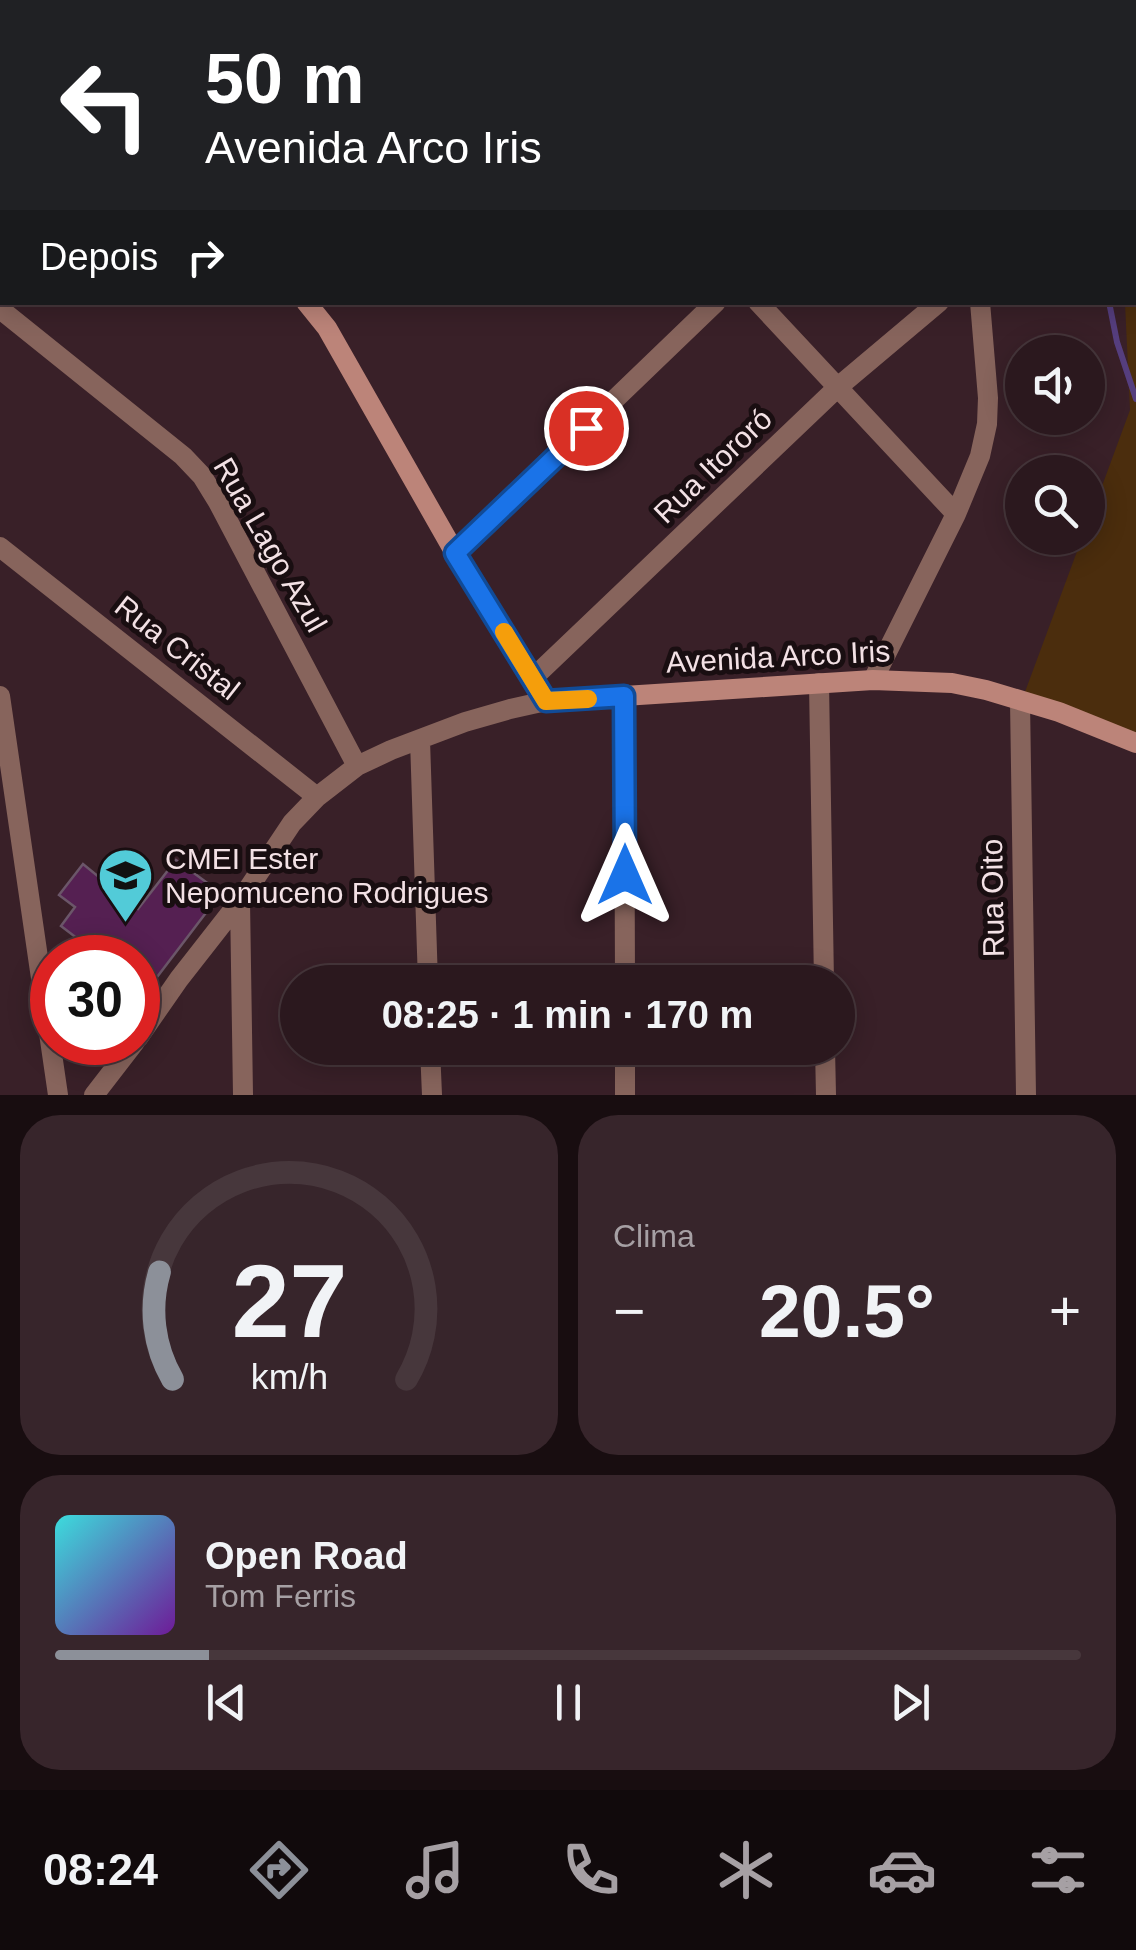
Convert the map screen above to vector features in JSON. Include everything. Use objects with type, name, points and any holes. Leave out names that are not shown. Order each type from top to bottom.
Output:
[{"type":"street","points":[[309,305],[328,328],[455,553],[546,701]]},
{"type":"street","points":[[455,553],[713,305]]},
{"type":"street","points":[[761,305],[956,514]]},
{"type":"street","name":"Rua Itororó","points":[[532,678],[838,388],[935,305]]},
{"type":"street","points":[[873,680],[956,514],[980,456],[988,424],[980,305]]},
{"type":"street","name":"Rua Lago Azul","points":[[0,309],[161,438],[202,476],[357,766]]},
{"type":"street","name":"Rua Cristal","points":[[0,547],[317,797]]},
{"type":"street","name":"Avenida Arco Iris","points":[[160,1006],[240,902],[292,823],[317,797],[357,766],[465,722],[546,701],[873,680],[952,683],[986,690],[1059,712],[1136,744]]},
{"type":"street","points":[[819,683],[824,965]]},
{"type":"street","points":[[0,696],[58,1095]]},
{"type":"street","points":[[624,696],[625,965]]},
{"type":"street","name":"Rua Oito","points":[[1020,701],[1026,1095]]},
{"type":"street","points":[[420,740],[427,965]]},
{"type":"street","points":[[240,902],[243,1095]]},
{"type":"street","name":"Avenida Arco Iris","points":[[94,1095],[117,1065]]},
{"type":"street","points":[[431,1065],[432,1095]]},
{"type":"street","points":[[625,1065],[625,1095]]},
{"type":"street","points":[[825,1065],[826,1095]]},
{"type":"shaded area","points":[[1125,305],[1136,305],[1136,749],[1022,700],[1076,555],[1105,555],[1105,478],[1130,410]]},
{"type":"building","points":[[176,860],[221,893],[160,973],[160,935],[73,935],[61,926],[75,907],[59,895],[83,864],[138,909]]},
{"type":"waterway","points":[[1110,305],[1136,399]]},
{"type":"slow traffic","points":[[504,632],[546,701],[588,699]]},
{"type":"place","name":"CMEI Ester Nepomuceno Rodrigues","points":[[126,925]]},
{"type":"route","points":[[586,428],[455,553],[546,701],[624,696],[625,875]]}]
